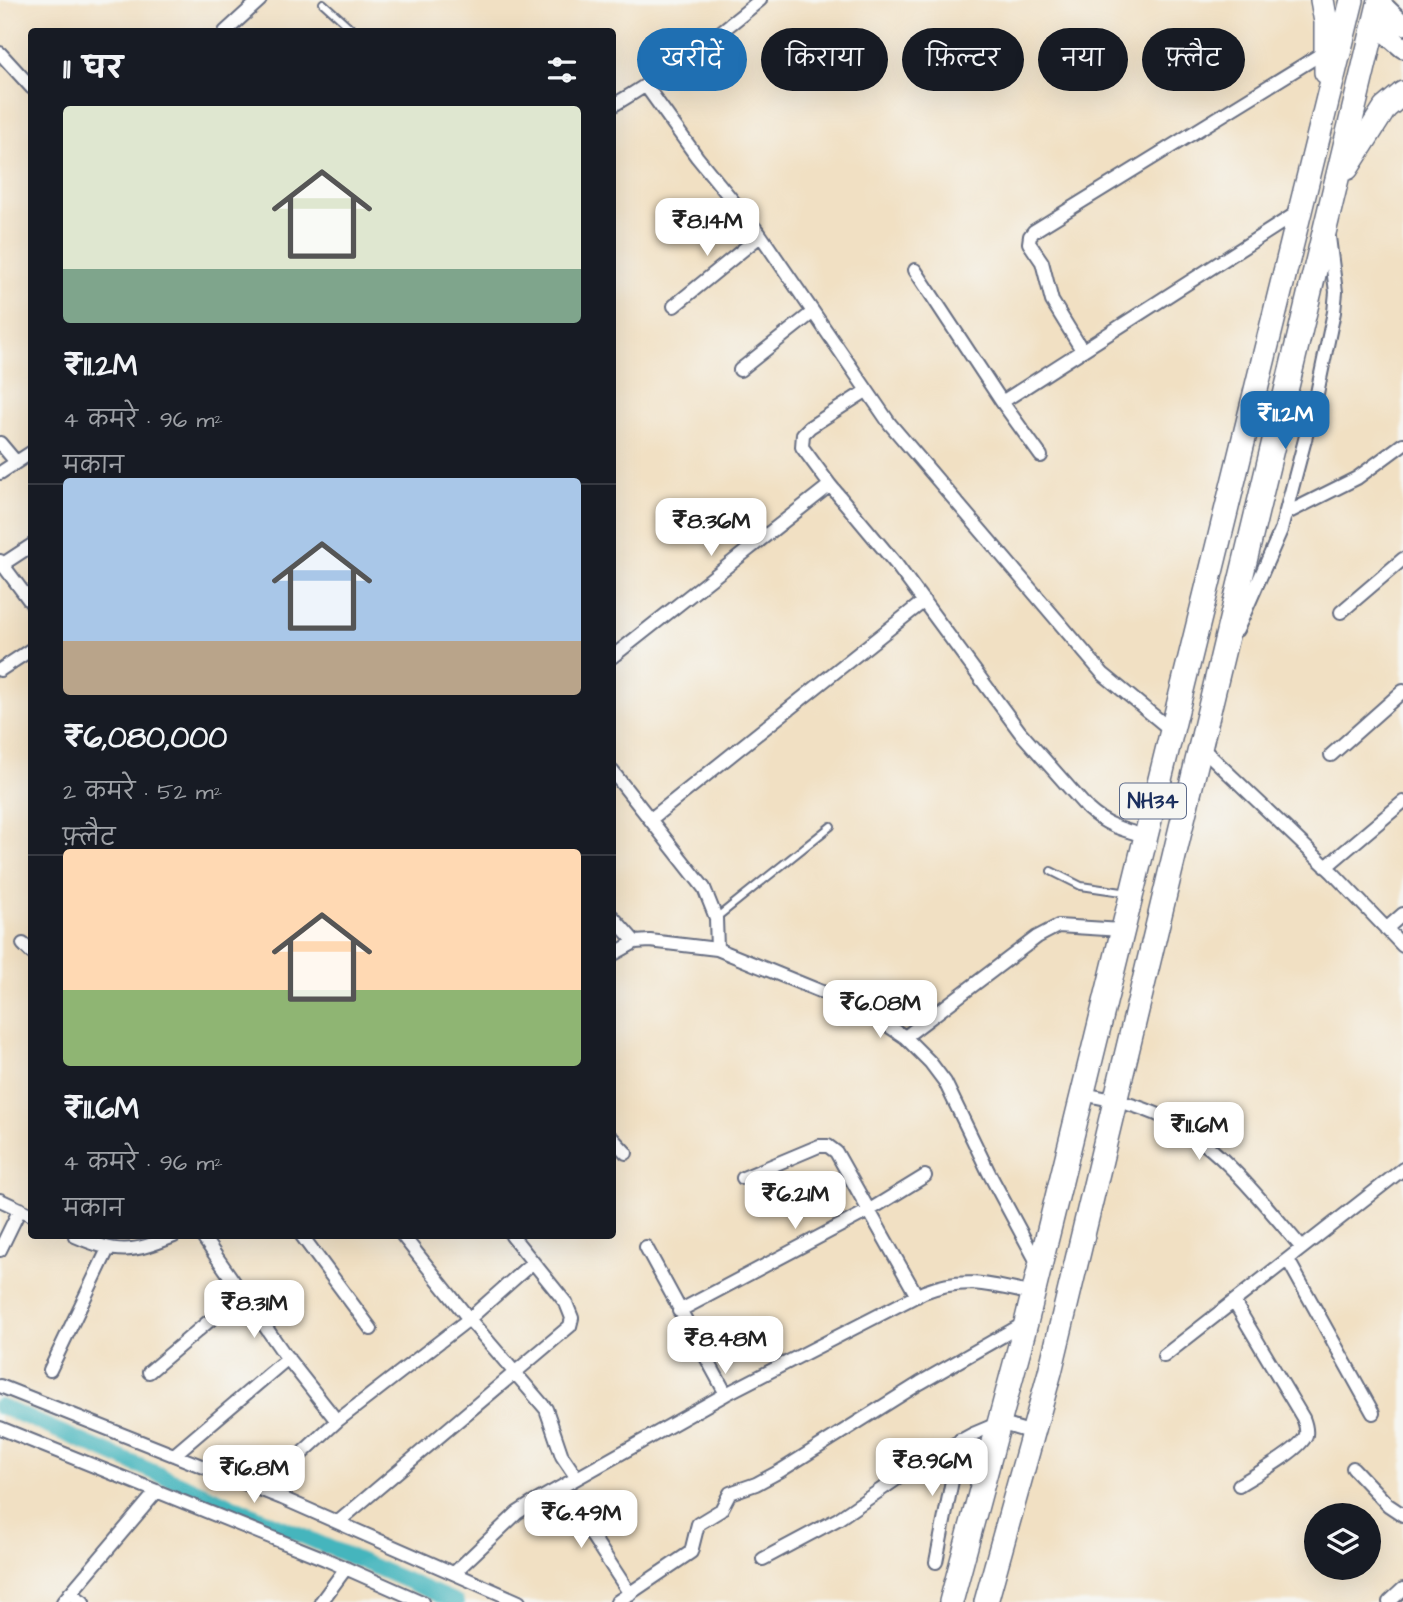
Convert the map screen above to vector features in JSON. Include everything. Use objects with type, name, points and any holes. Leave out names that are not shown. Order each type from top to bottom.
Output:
[{"type":"highway","points":[[1322,0],[1326,22],[1326,107]]},
{"type":"highway","points":[[1351,1],[1378,7]]},
{"type":"highway","name":"NH34","points":[[951,1602],[1026,1323],[1351,1]]},
{"type":"highway","name":"NH34","points":[[986,1602],[1033,1433],[1115,1100],[1378,7]]},
{"type":"highway","points":[[1335,187],[1385,108],[1403,93]]},
{"type":"main road","points":[[1378,7],[1403,25]]},
{"type":"main road","points":[[1378,7],[1403,48]]},
{"type":"street","points":[[229,28],[260,0]]},
{"type":"street","points":[[727,28],[760,0]]},
{"type":"street","points":[[1082,350],[1052,301],[1042,262],[1030,243],[1030,236],[1034,231],[1326,51]]},
{"type":"street","points":[[0,52],[28,84]]},
{"type":"street","points":[[616,104],[638,91]]},
{"type":"street","points":[[650,91],[760,236],[866,391],[926,467],[1103,674],[1171,730]]},
{"type":"street","points":[[1002,402],[1301,211]]},
{"type":"street","points":[[1218,672],[1269,560],[1285,514],[1317,398],[1336,292],[1326,223]]},
{"type":"street","points":[[674,306],[760,236]]},
{"type":"street","points":[[915,270],[1041,456]]},
{"type":"street","points":[[740,370],[812,313]]},
{"type":"street","points":[[866,391],[810,427],[803,434],[802,447],[924,601],[1020,732],[1088,809],[1110,825],[1145,836]]},
{"type":"street","points":[[0,443],[16,462]]},
{"type":"street","points":[[1285,514],[1357,478],[1403,444]]},
{"type":"street","points":[[0,473],[28,454]]},
{"type":"street","points":[[616,654],[830,485]]},
{"type":"street","points":[[28,547],[1,564],[28,599]]},
{"type":"street","points":[[1341,612],[1403,559]]},
{"type":"street","points":[[651,819],[924,601]]},
{"type":"street","points":[[0,670],[28,652]]},
{"type":"street","points":[[1331,755],[1403,691]]},
{"type":"street","points":[[1200,746],[1326,867],[1403,946]]},
{"type":"street","points":[[616,776],[697,877],[716,918],[717,949]]},
{"type":"street","points":[[1326,867],[1403,802]]},
{"type":"street","points":[[1386,929],[1403,914]]},
{"type":"street","points":[[616,921],[635,942]]},
{"type":"street","points":[[905,1037],[1026,945],[1050,930],[1066,926],[1122,930]]},
{"type":"street","points":[[616,953],[635,942],[675,942],[717,949],[832,996],[878,1019],[905,1037],[930,1062],[944,1082],[1039,1267]]},
{"type":"street","points":[[1082,1094],[1115,1100],[1163,1117],[1204,1143],[1302,1248]]},
{"type":"street","points":[[616,1142],[626,1153]]},
{"type":"street","points":[[743,1178],[819,1146],[828,1146],[836,1152],[917,1296]]},
{"type":"street","points":[[1164,1356],[1403,1169]]},
{"type":"street","points":[[679,1311],[868,1211],[925,1176]]},
{"type":"street","points":[[0,1200],[26,1212],[0,1250]]},
{"type":"street","points":[[84,1239],[108,1249],[135,1249],[165,1239]]},
{"type":"street","points":[[204,1239],[288,1358],[337,1421]]},
{"type":"street","points":[[304,1239],[371,1329]]},
{"type":"street","points":[[405,1239],[546,1409],[562,1456],[577,1478]]},
{"type":"street","points":[[338,1522],[570,1326],[572,1318],[566,1303],[514,1239]]},
{"type":"street","points":[[646,1247],[726,1394]]},
{"type":"street","points":[[50,1370],[108,1249]]},
{"type":"street","points":[[1288,1260],[1373,1413]]},
{"type":"street","points":[[261,1490],[337,1421],[469,1319],[533,1262]]},
{"type":"street","points":[[454,1573],[517,1513],[726,1394],[917,1296],[940,1285],[956,1282],[976,1282],[1033,1294]]},
{"type":"street","points":[[149,1372],[242,1293]]},
{"type":"street","points":[[1234,1302],[1306,1427],[1306,1436],[1301,1443],[1239,1485]]},
{"type":"street","points":[[617,1602],[691,1552],[698,1524],[721,1510],[730,1493],[756,1484],[780,1471],[920,1383],[1026,1323]]},
{"type":"street","points":[[174,1455],[288,1358]]},
{"type":"street","points":[[0,1385],[338,1522],[519,1602]]},
{"type":"street","points":[[763,1559],[838,1519],[903,1474],[960,1440],[999,1423],[1033,1433]]},
{"type":"street","points":[[0,1428],[422,1602]]},
{"type":"street","points":[[936,1562],[960,1440]]},
{"type":"street","points":[[1353,1468],[1388,1505],[1403,1515]]},
{"type":"street","points":[[561,1488],[630,1594]]},
{"type":"street","points":[[83,1602],[66,1597],[157,1491]]},
{"type":"street","points":[[321,1602],[346,1569]]},
{"type":"street","points":[[1388,1602],[1403,1589]]},
{"type":"lane","points":[[323,3],[351,28]]},
{"type":"lane","points":[[716,918],[831,825]]},
{"type":"lane","points":[[1051,870],[1082,886],[1131,894]]},
{"type":"waterway","points":[[0,1406],[456,1602]]}]
